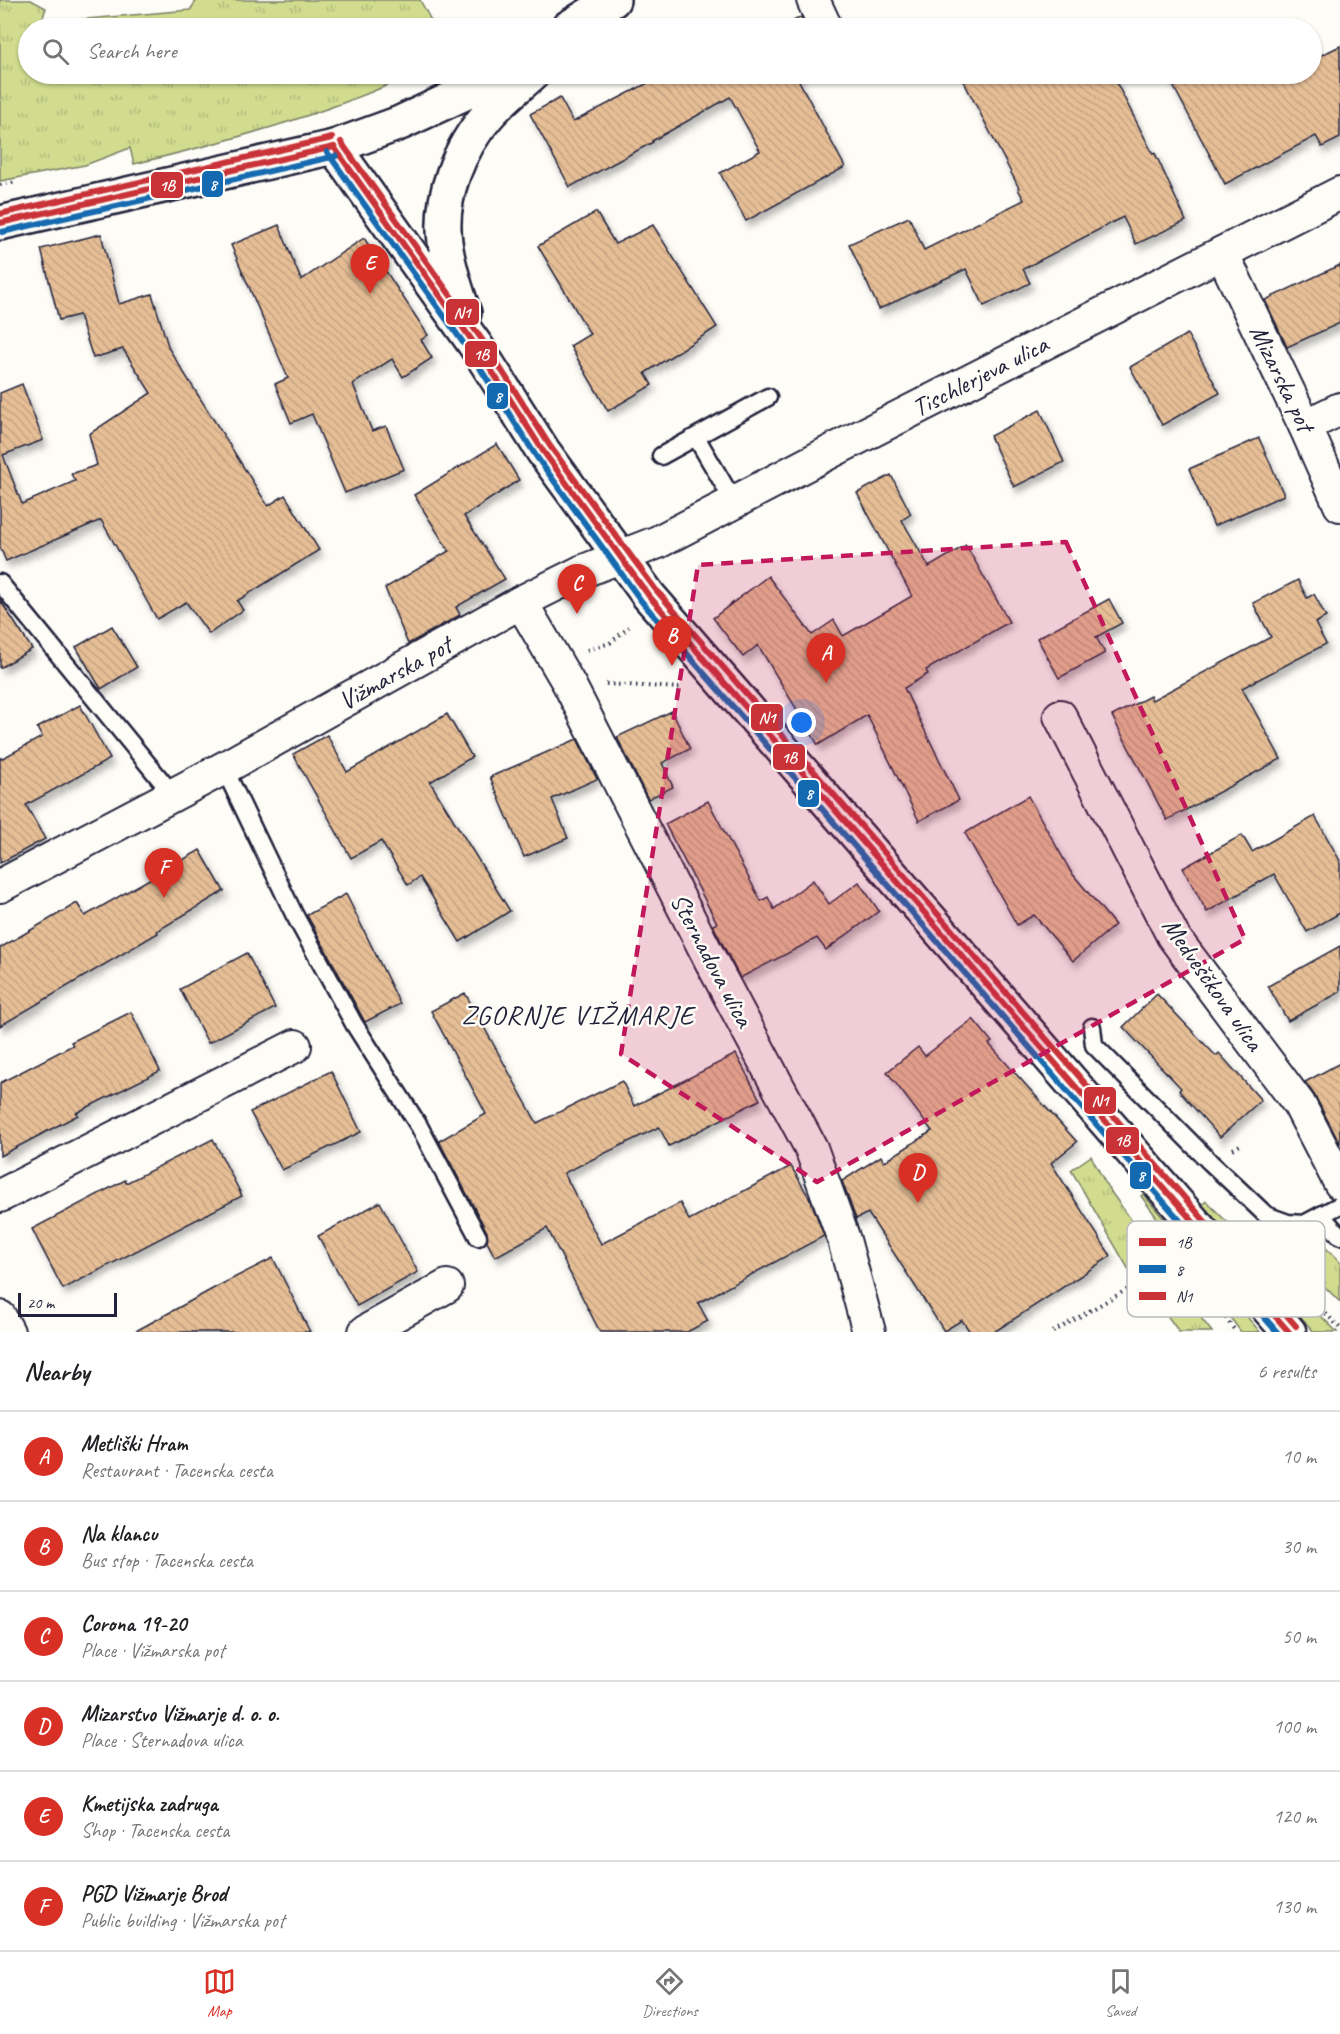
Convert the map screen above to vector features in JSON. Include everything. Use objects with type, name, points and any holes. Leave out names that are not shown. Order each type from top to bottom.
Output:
[{"type":"main road","points":[[584,18],[614,0]]},
{"type":"main road","points":[[593,18],[614,0]]},
{"type":"main road","points":[[0,223],[334,147],[400,123],[481,84]]},
{"type":"main road","points":[[476,346],[456,289],[445,241],[445,204],[453,174],[469,142],[488,115],[521,84]]},
{"type":"main road","points":[[334,147],[476,346],[543,451],[649,596],[1192,1221]]},
{"type":"main road","points":[[1276,1317],[1289,1332]]},
{"type":"street","points":[[813,0],[821,18]]},
{"type":"street","name":"Tischlerjeva ulica","points":[[620,558],[658,542],[734,501],[1340,193]]},
{"type":"street","name":"Mizarska pot","points":[[1222,253],[1305,426],[1340,505]]},
{"type":"street","points":[[1305,426],[1340,409]]},
{"type":"street","name":"Vižmarska pot","points":[[0,886],[224,768],[521,602],[581,572],[620,558]]},
{"type":"street","name":"Sternadova ulica","points":[[521,602],[562,671],[707,953],[811,1148],[844,1240],[869,1332]]},
{"type":"street","name":"Medveščkova ulica","points":[[1060,716],[1173,936],[1299,1104],[1340,1183]]},
{"type":"street","points":[[0,1196],[295,1046]]},
{"type":"street","points":[[365,1332],[447,1286]]},
{"type":"street","points":[[0,1317],[8,1332]]},
{"type":"lane","points":[[661,456],[768,397]]},
{"type":"lane","points":[[696,437],[734,501]]},
{"type":"lane","points":[[0,583],[173,795]]},
{"type":"lane","points":[[224,768],[294,914],[354,1024],[419,1126],[478,1237]]},
{"type":"lane","points":[[1092,1027],[1094,1045],[1266,1215],[1282,1221]]},
{"type":"lane","points":[[1310,1221],[1340,1204]]},
{"type":"lane","points":[[1321,1215],[1340,1236]]},
{"type":"path","points":[[562,671],[610,643],[629,627]]},
{"type":"path","points":[[562,671],[682,688]]},
{"type":"path","points":[[1053,1332],[1127,1290]]},
{"type":"highlighted area","points":[[1066,542],[1245,939],[817,1182],[621,1054],[698,565]]},
{"type":"green space","points":[[0,0],[31,0],[46,8],[43,18],[18,18],[18,84],[390,84],[311,114],[241,136],[134,164],[130,148],[85,165],[0,181]]},
{"type":"green space","points":[[197,0],[420,0],[430,18],[98,18],[190,10]]},
{"type":"green space","points":[[1091,1156],[1108,1188],[1132,1221],[1127,1221],[1127,1267],[1071,1170]]},
{"type":"green space","points":[[1143,1194],[1166,1221],[1159,1221],[1141,1196]]},
{"type":"green space","points":[[1206,1201],[1226,1221],[1216,1221],[1202,1205]]},
{"type":"green space","points":[[1325,1247],[1340,1262],[1340,1302],[1325,1287]]},
{"type":"green space","points":[[1168,1317],[1200,1317],[1212,1332],[1179,1332]]},
{"type":"green space","points":[[1230,1317],[1247,1317],[1260,1332],[1241,1332]]},
{"type":"green space","points":[[1301,1317],[1322,1317],[1337,1332],[1314,1332]]},
{"type":"building","points":[[1340,46],[1340,138],[1322,147],[1316,136],[1225,184],[1172,84],[1322,84],[1322,55]]},
{"type":"building","points":[[646,84],[801,84],[845,167],[746,221],[720,173],[760,151],[730,97],[570,187],[530,114],[560,98],[573,122]]},
{"type":"building","points":[[965,84],[1117,84],[1153,154],[1155,153],[1186,221],[1136,244],[1123,217],[1023,269],[1030,283],[984,306],[966,269],[879,309],[849,244],[909,217],[924,250],[1024,200]]},
{"type":"building","points":[[596,212],[615,244],[653,225],[717,327],[645,373],[652,385],[608,411],[570,346],[590,334],[538,246]]},
{"type":"building","points":[[279,225],[301,280],[364,238],[428,335],[421,340],[432,358],[403,377],[392,359],[353,384],[372,431],[386,426],[404,469],[345,493],[312,414],[291,423],[275,384],[288,378],[231,245]]},
{"type":"building","points":[[101,234],[119,304],[152,294],[169,349],[268,506],[285,495],[319,550],[237,601],[243,610],[209,634],[186,602],[157,619],[101,520],[6,561],[0,547],[0,393],[22,384],[43,440],[3,455],[22,504],[75,481],[71,474],[97,465],[89,434],[151,393],[123,349],[93,358],[79,315],[59,320],[41,249]]},
{"type":"building","points":[[1340,265],[1340,323],[1287,347],[1265,300]]},
{"type":"building","points":[[1187,334],[1220,393],[1162,425],[1130,367]]},
{"type":"building","points":[[1040,410],[1064,462],[1014,487],[990,436]]},
{"type":"building","points":[[1259,438],[1284,495],[1214,526],[1189,469]]},
{"type":"building","points":[[497,444],[519,480],[464,516],[505,579],[456,607],[460,615],[408,644],[385,588],[449,551],[414,495]]},
{"type":"building","points":[[891,475],[911,514],[902,520],[929,567],[966,545],[1009,622],[926,670],[928,674],[904,688],[959,800],[919,821],[867,715],[818,745],[758,645],[743,657],[713,618],[768,576],[812,635],[834,620],[843,636],[912,596],[857,493]]},
{"type":"building","points":[[1298,580],[1307,598],[1314,594],[1326,617],[1315,623],[1326,644],[1242,688],[1281,759],[1167,820],[1112,716],[1150,696],[1152,700],[1271,637],[1253,603]]},
{"type":"building","points":[[1109,599],[1122,623],[1096,637],[1105,653],[1059,678],[1037,638]]},
{"type":"building","points":[[0,600],[32,649],[0,668]]},
{"type":"building","points":[[112,626],[137,667],[101,689],[76,647]]},
{"type":"building","points":[[80,705],[110,759],[26,805],[45,839],[0,863],[0,757],[1,759],[42,737],[37,728]]},
{"type":"building","points":[[672,711],[690,749],[662,763],[673,787],[648,799],[617,737]]},
{"type":"building","points":[[447,714],[472,757],[430,782],[510,911],[460,942],[420,877],[408,885],[381,841],[351,858],[293,754],[327,735],[347,772]]},
{"type":"building","points":[[577,739],[597,779],[552,799],[568,838],[524,857],[490,777]]},
{"type":"building","points":[[1028,796],[1071,872],[1115,925],[1073,961],[1034,915],[1017,925],[965,833]]},
{"type":"building","points":[[708,801],[761,901],[768,897],[774,909],[813,880],[829,904],[859,882],[879,911],[826,950],[817,938],[740,978],[713,925],[717,923],[665,824]]},
{"type":"building","points":[[1315,816],[1340,861],[1340,913],[1307,932],[1274,874],[1207,912],[1183,868],[1242,835],[1252,852]]},
{"type":"building","points":[[200,850],[224,891],[157,931],[158,933],[0,1026],[0,948],[77,903],[85,916]]},
{"type":"building","points":[[346,894],[400,1004],[365,1022],[307,915]]},
{"type":"building","points":[[1340,946],[1340,992],[1288,1021],[1268,986]]},
{"type":"building","points":[[247,953],[275,1008],[208,1043],[180,989]]},
{"type":"building","points":[[465,993],[537,1123],[622,1081],[634,1106],[736,1054],[760,1100],[669,1146],[659,1127],[564,1173],[601,1244],[680,1203],[689,1220],[791,1166],[811,1201],[824,1236],[698,1303],[708,1321],[687,1332],[600,1332],[547,1228],[495,1257],[487,1242],[487,1232],[439,1141],[486,1114],[431,1011]]},
{"type":"building","points":[[1157,994],[1216,1056],[1219,1053],[1261,1100],[1220,1137],[1179,1091],[1181,1088],[1123,1027]]},
{"type":"building","points":[[131,1012],[160,1071],[76,1113],[78,1115],[0,1156],[0,1083],[73,1045],[71,1042]]},
{"type":"building","points":[[973,1019],[992,1042],[989,1044],[1077,1142],[1051,1163],[1111,1256],[994,1332],[970,1332],[962,1320],[944,1331],[868,1213],[856,1219],[842,1181],[881,1156],[884,1162],[932,1131],[887,1072],[918,1047],[925,1056]]},
{"type":"building","points":[[1340,1063],[1340,1144],[1315,1096],[1305,1082]]},
{"type":"building","points":[[331,1071],[361,1132],[282,1170],[250,1112]]},
{"type":"building","points":[[213,1139],[242,1196],[63,1289],[32,1229],[125,1180],[126,1183]]},
{"type":"building","points":[[380,1202],[418,1272],[357,1306],[318,1236]]},
{"type":"building","points":[[273,1258],[310,1332],[134,1332],[218,1286]]},
{"type":"transit line","name":"N1","points":[[0,214],[332,138]]},
{"type":"transit line","name":"N1","points":[[341,142],[483,341],[550,446],[656,590],[1205,1221]]},
{"type":"transit line","name":"1B","points":[[334,147],[476,346],[543,451],[649,596],[1192,1221]]},
{"type":"transit line","name":"1B","points":[[0,223],[334,147]]},
{"type":"transit line","name":"8","points":[[327,152],[469,351],[536,456],[642,602],[1180,1221]]},
{"type":"transit line","name":"8","points":[[2,232],[336,156]]},
{"type":"transit line","name":"8","points":[[1264,1317],[1277,1332]]},
{"type":"transit line","name":"1B","points":[[1276,1317],[1289,1332]]},
{"type":"transit line","name":"N1","points":[[1288,1317],[1296,1326]]},
{"type":"place","name":"Kmetijska zadruga","points":[[370,294]]},
{"type":"place","name":"Corona 19-20","points":[[577,614]]},
{"type":"place","name":"Na klancu","points":[[672,666]]},
{"type":"place","name":"Metliški Hram","points":[[826,683]]},
{"type":"place","name":"PGD Vižmarje Brod","points":[[164,898]]},
{"type":"place","name":"Mizarstvo Vižmarje d. o. o.","points":[[918,1203]]},
{"type":"district","name":"ZGORNJE VIŽMARJE","points":[[578,1015]]}]
